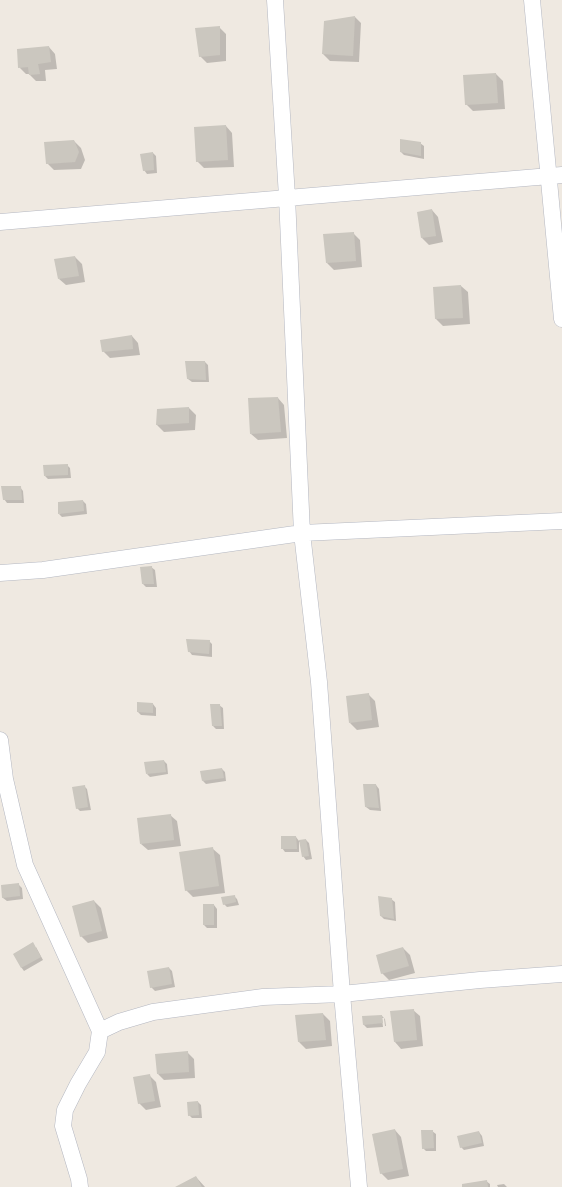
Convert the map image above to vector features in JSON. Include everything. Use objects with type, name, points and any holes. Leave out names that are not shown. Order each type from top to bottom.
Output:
[{"type":"street","points":[[275,0],[287,197],[302,533],[319,682],[342,994],[359,1187]]},
{"type":"street","points":[[532,0],[555,176],[562,319]]},
{"type":"street","points":[[0,222],[287,197],[555,176]]},
{"type":"street","points":[[0,573],[43,570],[302,533],[562,521]]},
{"type":"street","points":[[0,740],[5,778],[25,865],[100,1031],[97,1052],[65,1110],[64,1126],[80,1187]]},
{"type":"street","points":[[100,1031],[119,1022],[153,1012],[264,997],[342,994],[480,980],[562,974]]},
{"type":"building","points":[[355,16],[353,56],[322,54],[324,21]]},
{"type":"building","points":[[220,26],[220,55],[199,57],[195,28]]},
{"type":"building","points":[[49,46],[51,62],[38,64],[40,74],[29,75],[28,67],[18,68],[17,49]]},
{"type":"building","points":[[496,73],[498,103],[465,105],[463,75]]},
{"type":"building","points":[[226,125],[228,160],[196,162],[194,127]]},
{"type":"building","points":[[400,139],[421,142],[421,156],[400,152]]},
{"type":"building","points":[[74,140],[79,152],[75,162],[46,164],[44,142]]},
{"type":"building","points":[[153,152],[154,170],[143,171],[140,154]]},
{"type":"building","points":[[432,209],[436,236],[421,238],[417,212]]},
{"type":"building","points":[[354,232],[356,261],[326,263],[323,234]]},
{"type":"building","points":[[75,256],[79,276],[58,279],[54,259]]},
{"type":"building","points":[[461,285],[463,318],[435,319],[433,287]]},
{"type":"building","points":[[132,335],[133,349],[102,352],[100,340]]},
{"type":"building","points":[[185,361],[205,361],[206,380],[187,379]]},
{"type":"building","points":[[278,397],[281,432],[250,434],[248,398]]},
{"type":"building","points":[[189,407],[189,423],[156,425],[157,409]]},
{"type":"building","points":[[68,464],[68,475],[44,476],[43,465]]},
{"type":"building","points":[[1,486],[21,486],[22,500],[3,500]]},
{"type":"building","points":[[83,500],[84,511],[58,514],[58,502]]},
{"type":"building","points":[[152,566],[154,584],[142,584],[140,567]]},
{"type":"building","points":[[186,639],[210,640],[209,654],[188,652]]},
{"type":"building","points":[[369,693],[372,720],[349,723],[346,696]]},
{"type":"building","points":[[137,702],[153,703],[153,713],[137,712]]},
{"type":"building","points":[[210,704],[220,704],[222,726],[212,726]]},
{"type":"building","points":[[164,760],[166,772],[146,774],[144,762]]},
{"type":"building","points":[[222,768],[224,778],[202,781],[200,771]]},
{"type":"building","points":[[363,784],[376,784],[379,808],[365,807]]},
{"type":"building","points":[[85,785],[88,807],[76,809],[72,787]]},
{"type":"building","points":[[171,814],[174,840],[140,844],[137,818]]},
{"type":"building","points":[[281,836],[296,836],[297,849],[281,849]]},
{"type":"building","points":[[306,839],[309,856],[302,857],[299,840]]},
{"type":"building","points":[[213,847],[219,886],[185,891],[179,852]]},
{"type":"building","points":[[19,883],[20,896],[2,898],[1,885]]},
{"type":"building","points":[[235,895],[236,902],[223,905],[221,897]]},
{"type":"building","points":[[378,896],[392,898],[394,919],[380,916]]},
{"type":"building","points":[[94,900],[102,931],[80,937],[72,906]]},
{"type":"building","points":[[203,904],[214,904],[214,925],[203,925]]},
{"type":"building","points":[[33,942],[41,957],[21,968],[13,954]]},
{"type":"building","points":[[403,947],[409,966],[381,974],[376,955]]},
{"type":"building","points":[[169,967],[172,984],[150,988],[147,971]]},
{"type":"building","points":[[414,1009],[417,1040],[394,1042],[390,1011]]},
{"type":"building","points":[[323,1013],[326,1040],[298,1042],[295,1015]]},
{"type":"building","points":[[382,1015],[383,1023],[363,1025],[362,1016]]},
{"type":"building","points":[[188,1051],[189,1072],[157,1074],[155,1054]]},
{"type":"building","points":[[150,1074],[155,1101],[138,1104],[133,1077]]},
{"type":"building","points":[[198,1101],[199,1115],[188,1116],[187,1102]]},
{"type":"building","points":[[395,1129],[403,1169],[380,1174],[372,1134]]},
{"type":"building","points":[[421,1130],[433,1130],[434,1148],[422,1149]]},
{"type":"building","points":[[479,1131],[482,1143],[460,1148],[457,1136]]},
{"type":"building","points":[[196,1176],[202,1187],[175,1187]]},
{"type":"building","points":[[487,1180],[488,1187],[462,1187],[462,1184]]}]
